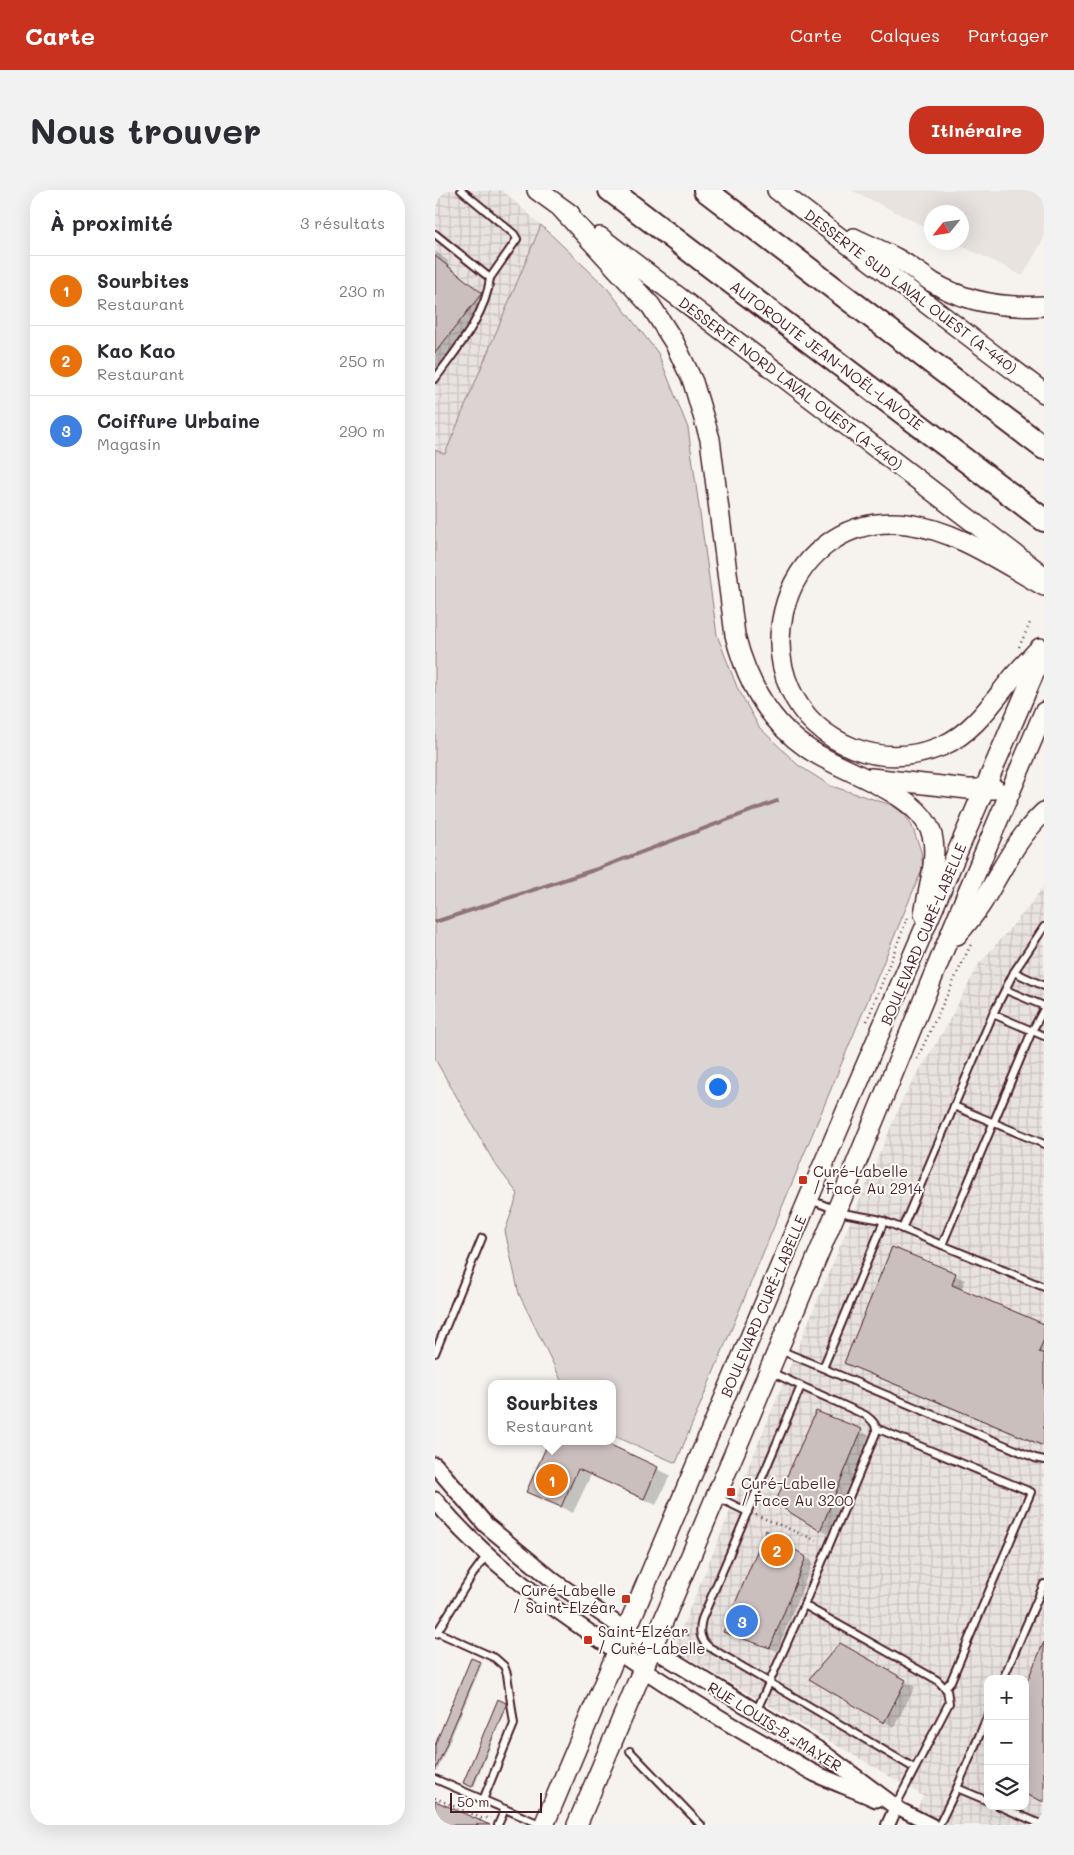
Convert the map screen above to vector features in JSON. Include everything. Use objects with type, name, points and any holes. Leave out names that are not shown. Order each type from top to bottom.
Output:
[{"type":"highway","name":"AUTOROUTE JEAN-NOËL-LAVOIE","points":[[610,190],[1044,520]]},
{"type":"highway","points":[[705,190],[1044,448]]},
{"type":"main road","name":"DESSERTE NORD LAVAL OUEST (A-440)","points":[[537,190],[1044,576]]},
{"type":"main road","name":"DESSERTE SUD LAVAL OUEST (A-440)","points":[[777,190],[1044,393]]},
{"type":"main road","points":[[561,208],[651,306],[674,342],[693,382],[703,410],[710,439],[735,635],[751,682],[769,711],[798,741],[837,766],[864,778],[912,805],[927,822],[932,836],[934,851],[919,945]]},
{"type":"main road","points":[[819,221],[897,258],[932,282],[955,293],[991,303],[1011,306],[1044,306]]},
{"type":"main road","points":[[1044,586],[951,536],[908,524],[871,526],[836,539],[814,556],[800,572],[790,590],[783,610],[779,642],[781,662],[790,688],[799,704],[816,725],[837,740],[863,752],[899,756],[915,754],[942,746],[964,732],[987,710],[1044,643]]},
{"type":"main road","name":"BOULEVARD CURÉ-LABELLE","points":[[543,1825],[1044,650]]},
{"type":"main road","name":"BOULEVARD CURÉ-LABELLE","points":[[577,1825],[837,1210],[1044,712]]},
{"type":"main road","points":[[864,778],[968,789],[1011,789]]},
{"type":"main road","points":[[941,956],[985,900],[1015,845],[1044,812]]},
{"type":"street","name":"RUE LOUIS-B.-MAYER","points":[[435,1465],[486,1525],[543,1573],[625,1631],[822,1752],[895,1807]]},
{"type":"street","name":"RUE LOUIS-B.-MAYER","points":[[435,1500],[458,1527],[487,1556],[534,1594],[617,1652],[741,1731],[815,1773],[932,1825]]},
{"type":"street","points":[[888,1825],[895,1807]]},
{"type":"lane","points":[[435,379],[466,337],[489,292],[490,278],[515,242],[516,236],[461,190]]},
{"type":"lane","points":[[435,234],[490,278]]},
{"type":"lane","points":[[903,1229],[993,1014],[1014,972],[1044,927]]},
{"type":"lane","points":[[1014,972],[1044,986]]},
{"type":"lane","points":[[942,1245],[1032,1030],[1044,1008],[1005,990]]},
{"type":"lane","points":[[993,1014],[1044,1036]]},
{"type":"lane","points":[[954,1106],[1044,1144]]},
{"type":"lane","points":[[809,1199],[857,1216],[884,1221],[1044,1287]]},
{"type":"lane","points":[[823,1368],[884,1221]]},
{"type":"lane","points":[[435,1354],[482,1238]]},
{"type":"lane","points":[[778,1349],[1035,1458],[1044,1460]]},
{"type":"lane","points":[[756,1712],[876,1432],[874,1423],[865,1415],[768,1371]]},
{"type":"lane","points":[[801,1386],[702,1620],[700,1636],[709,1647],[914,1768]]},
{"type":"lane","points":[[876,1428],[1031,1492],[951,1681],[945,1688]]},
{"type":"lane","points":[[716,1497],[748,1512]]},
{"type":"lane","points":[[483,1800],[514,1724],[507,1674],[504,1666],[495,1658],[436,1633],[473,1574],[487,1556]]},
{"type":"lane","points":[[1005,1675],[1044,1584]]},
{"type":"lane","points":[[803,1605],[937,1680],[949,1695],[949,1703],[895,1807]]},
{"type":"lane","points":[[939,1825],[986,1720]]},
{"type":"lane","points":[[630,1751],[701,1825]]},
{"type":"lane","points":[[435,1779],[543,1825]]},
{"type":"lane","points":[[957,1788],[984,1800]]},
{"type":"lane","points":[[498,1825],[505,1809]]},
{"type":"lane","points":[[1008,1810],[1043,1825]]},
{"type":"path","points":[[916,1060],[976,934]]},
{"type":"path","points":[[765,1519],[820,1542]]},
{"type":"path","points":[[669,1639],[693,1633]]},
{"type":"path","points":[[435,1798],[447,1805],[481,1818],[493,1818]]},
{"type":"path","points":[[457,1808],[461,1800]]},
{"type":"path","points":[[477,1825],[481,1818]]},
{"type":"shaded area","points":[[435,190],[502,190],[541,225],[444,455],[435,450]]},
{"type":"shaded area","points":[[851,190],[1044,190],[1044,238],[1023,276],[969,249],[969,205],[924,205],[924,226]]},
{"type":"shaded area","points":[[541,225],[607,288],[658,353],[688,428],[717,635],[737,687],[759,727],[798,765],[831,786],[892,805],[905,815],[912,826],[921,851],[923,867],[676,1463],[616,1437],[616,1380],[561,1380],[519,1294],[505,1231],[518,1194],[495,1164],[435,1059],[435,450],[445,454]]},
{"type":"shaded area","points":[[1044,886],[1044,1825],[910,1825],[923,1796],[673,1649],[904,1096],[944,1030],[979,964]]},
{"type":"building","points":[[435,256],[482,293],[435,353]]},
{"type":"building","points":[[892,1247],[956,1273],[952,1285],[1044,1324],[1044,1339],[1039,1352],[1044,1354],[1044,1446],[844,1363]]},
{"type":"building","points":[[816,1411],[862,1429],[820,1531],[775,1503]]},
{"type":"building","points":[[547,1445],[611,1445],[658,1467],[644,1499],[578,1469],[561,1507],[526,1492]]},
{"type":"building","points":[[766,1530],[806,1557],[770,1648],[723,1632]]},
{"type":"building","points":[[1044,1642],[1044,1802],[1029,1796],[1029,1677]]},
{"type":"building","points":[[840,1643],[906,1680],[884,1723],[809,1679]]},
{"type":"building","points":[[471,1658],[481,1662],[435,1771],[435,1745]]},
{"type":"building","points":[[498,1699],[506,1703],[506,1705],[472,1787],[463,1783]]},
{"type":"building","points":[[435,1801],[447,1806],[490,1825],[435,1825]]},
{"type":"waterway","points":[[435,922],[597,869],[777,801]]},
{"type":"place","name":"Curé-Labelle / Face Au 2914","points":[[803,1180]]},
{"type":"place","name":"Sourbites","points":[[552,1480]]},
{"type":"place","name":"Curé-Labelle / Face Au 3200","points":[[731,1492]]},
{"type":"place","name":"Kao Kao","points":[[777,1550]]},
{"type":"place","name":"Curé-Labelle / Saint-Elzéar","points":[[626,1599]]},
{"type":"place","name":"Coiffure Urbaine","points":[[742,1621]]},
{"type":"place","name":"Saint-Elzéar / Curé-Labelle","points":[[588,1640]]}]
